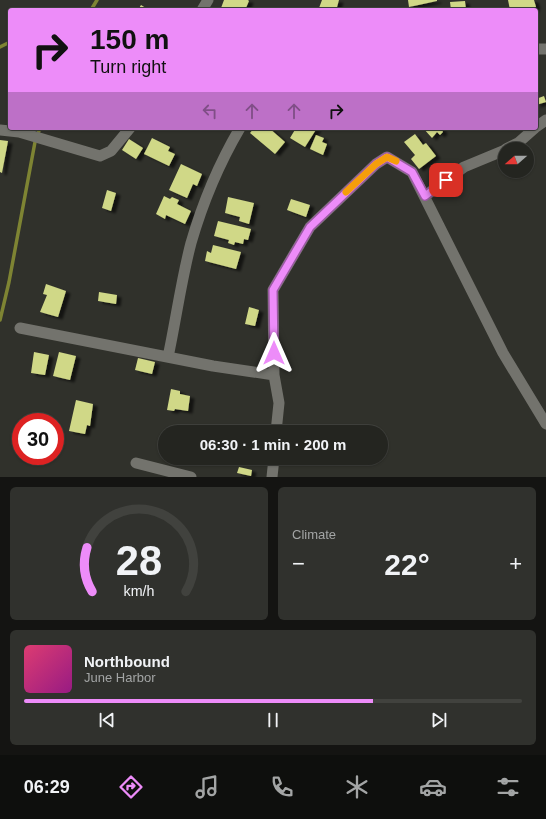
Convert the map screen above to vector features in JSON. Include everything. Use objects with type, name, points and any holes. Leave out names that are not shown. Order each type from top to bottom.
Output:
[{"type":"street","points":[[538,126],[546,120]]},
{"type":"street","points":[[0,130],[19,132],[100,156],[111,151],[128,130]]},
{"type":"street","points":[[168,357],[191,243],[230,144],[239,130]]},
{"type":"street","points":[[520,142],[534,130]]},
{"type":"street","points":[[425,196],[464,168],[498,153]]},
{"type":"street","points":[[277,425],[279,403],[274,375],[273,290],[310,227],[376,164],[387,157],[412,172],[503,353],[546,424]]},
{"type":"street","points":[[20,328],[168,357],[274,375]]},
{"type":"street","points":[[136,463],[191,477]]},
{"type":"street","points":[[272,477],[273,465]]},
{"type":"building","points":[[224,0],[249,1],[246,8],[221,8]]},
{"type":"building","points":[[322,0],[339,0],[337,7],[340,8],[319,8]]},
{"type":"building","points":[[408,0],[437,0],[437,1],[409,7]]},
{"type":"building","points":[[508,0],[534,0],[536,7],[534,8],[510,8]]},
{"type":"building","points":[[465,1],[466,8],[451,8],[450,2]]},
{"type":"building","points":[[544,96],[546,102],[538,104],[538,98]]},
{"type":"building","points":[[252,130],[271,130],[285,142],[275,154],[250,133]]},
{"type":"building","points":[[295,130],[316,130],[305,147],[290,138]]},
{"type":"building","points":[[425,130],[442,130],[443,132],[440,135],[437,132],[432,138]]},
{"type":"building","points":[[415,134],[423,145],[426,143],[436,156],[419,169],[411,159],[415,155],[404,142]]},
{"type":"building","points":[[316,135],[324,138],[322,142],[327,144],[323,155],[310,149]]},
{"type":"building","points":[[152,138],[170,147],[168,151],[175,154],[169,166],[144,154]]},
{"type":"building","points":[[129,139],[143,148],[136,159],[122,150]]},
{"type":"building","points":[[0,140],[8,141],[2,173],[0,172]]},
{"type":"building","points":[[181,164],[202,174],[197,186],[193,184],[187,198],[169,190]]},
{"type":"building","points":[[107,190],[116,193],[111,211],[102,208]]},
{"type":"building","points":[[164,196],[170,199],[172,197],[179,200],[177,204],[191,211],[185,224],[166,215],[165,219],[156,214]]},
{"type":"building","points":[[228,197],[254,203],[249,224],[239,221],[240,217],[225,213]]},
{"type":"building","points":[[291,199],[310,205],[306,217],[287,210]]},
{"type":"building","points":[[218,221],[251,229],[248,240],[244,239],[243,244],[235,242],[234,245],[228,243],[229,240],[214,236]]},
{"type":"building","points":[[213,245],[241,252],[236,269],[205,261],[207,251],[211,253]]},
{"type":"building","points":[[46,284],[66,291],[58,317],[40,312],[47,295],[43,294]]},
{"type":"building","points":[[99,292],[117,295],[116,304],[98,301]]},
{"type":"building","points":[[249,307],[259,310],[255,326],[245,324]]},
{"type":"building","points":[[34,352],[49,355],[45,375],[31,373]]},
{"type":"building","points":[[59,352],[76,356],[70,380],[53,376]]},
{"type":"building","points":[[138,358],[155,362],[152,374],[135,370]]},
{"type":"building","points":[[171,389],[180,391],[180,394],[190,396],[188,411],[175,409],[174,411],[167,410]]},
{"type":"building","points":[[76,400],[93,404],[90,426],[87,425],[85,434],[69,431]]},
{"type":"building","points":[[239,467],[252,470],[251,476],[237,473]]},
{"type":"waterway","points":[[92,8],[97,0]]},
{"type":"waterway","points":[[0,47],[8,43]]},
{"type":"waterway","points":[[0,320],[9,282],[35,142],[39,130]]},
{"type":"slow traffic","points":[[346,192],[376,164],[387,157],[396,161]]},
{"type":"route","points":[[274,353],[273,290],[310,227],[376,164],[387,157],[400,163],[412,172],[425,196],[446,180]]}]
